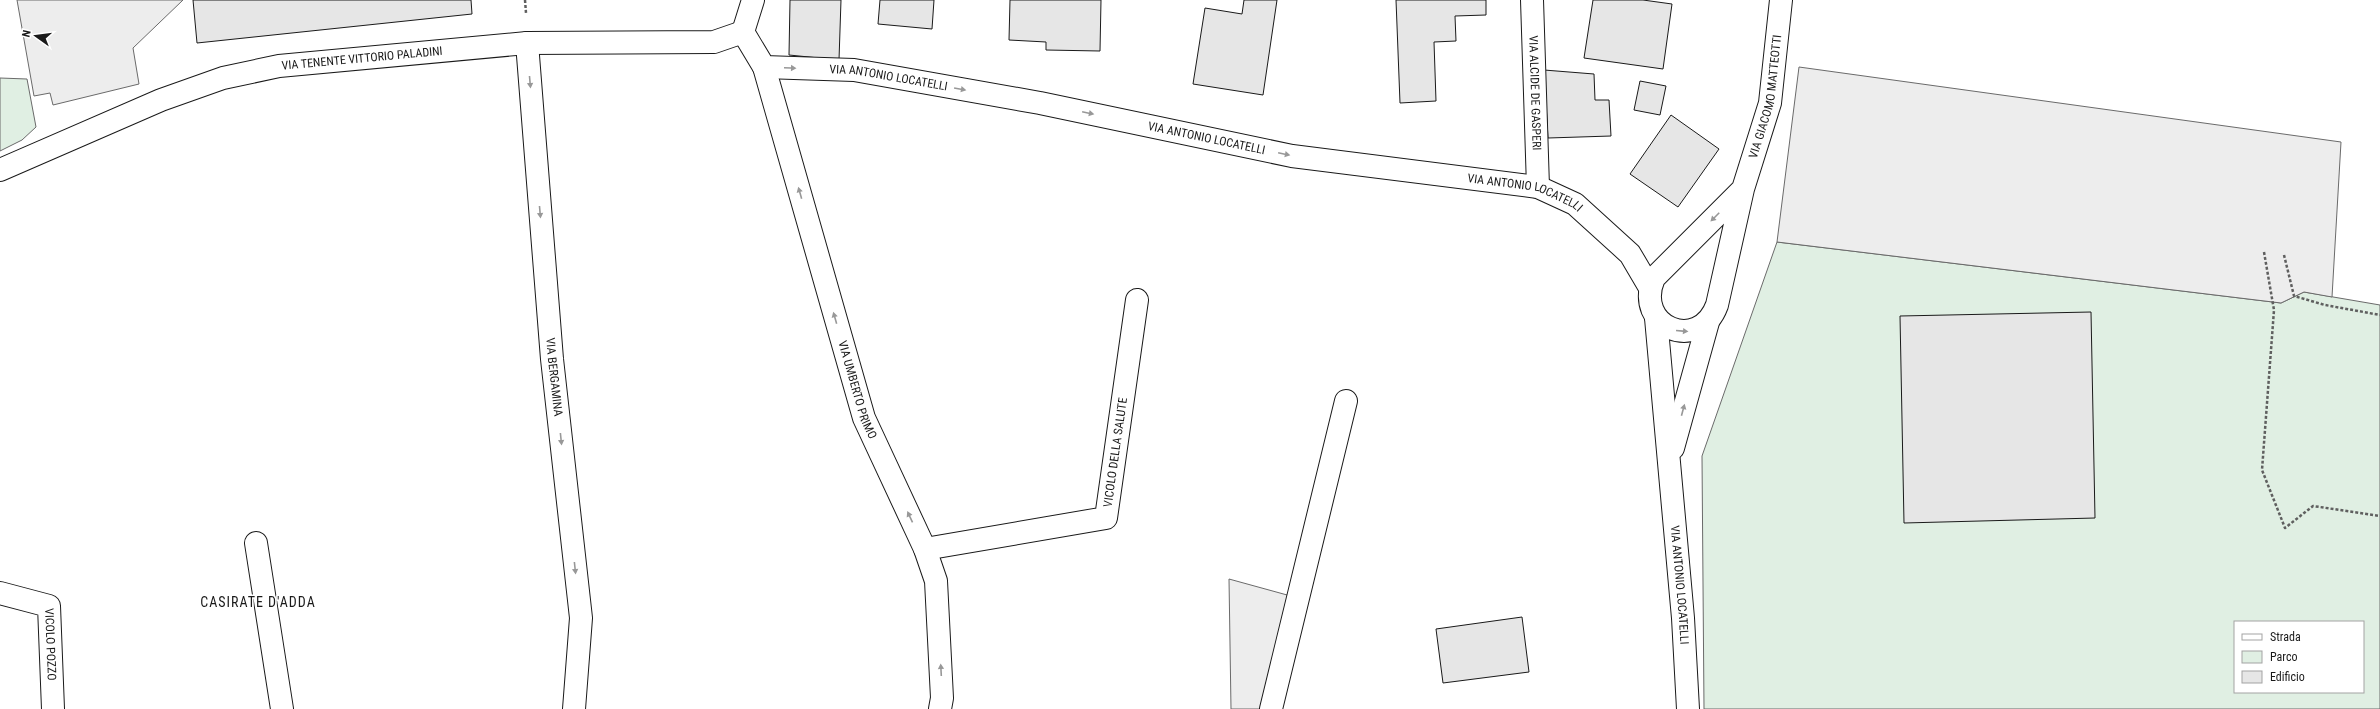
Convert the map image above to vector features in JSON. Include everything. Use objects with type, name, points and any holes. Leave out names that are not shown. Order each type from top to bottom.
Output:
[{"type":"street","points":[[753,0],[743,32],[764,67]]},
{"type":"street","name":"VIA ALCIDE DE GASPERI","points":[[1532,0],[1538,186]]},
{"type":"street","name":"VIA GIACOMO MATTEOTTI","points":[[1722,283],[1742,189],[1770,103],[1781,0]]},
{"type":"street","name":"VIA TENENTE VITTORIO PALADINI","points":[[0,170],[137,110],[223,78],[279,66],[527,44],[714,42],[743,32]]},
{"type":"street","name":"VIA BERGAMINA","points":[[527,44],[552,359],[581,618],[574,709]]},
{"type":"street","name":"VIA ANTONIO LOCATELLI","points":[[764,67],[854,70],[1040,103],[1292,156],[1538,186],[1575,204],[1630,254],[1650,288],[1649,299],[1656,318],[1669,461],[1683,618],[1688,709]]},
{"type":"street","name":"VIA UMBERTO PRIMO","points":[[764,67],[864,418],[925,549],[936,581],[942,698],[940,709]]},
{"type":"street","name":"VIA GIACOMO MATTEOTTI","points":[[1650,288],[1654,278],[1742,189]]},
{"type":"street","name":"VIA ANTONIO LOCATELLI","points":[[1669,461],[1708,322],[1717,305],[1722,283]]},
{"type":"street","name":"VICOLO DELLA SALUTE","points":[[925,549],[1106,518],[1137,300]]},
{"type":"street","points":[[1656,318],[1665,326],[1687,332],[1708,322]]},
{"type":"street","points":[[1271,709],[1346,401]]},
{"type":"street","points":[[256,543],[282,709]]},
{"type":"street","name":"VICOLO POZZO","points":[[0,593],[49,606],[53,709]]},
{"type":"path","points":[[2264,252],[2274,310],[2262,470],[2285,528],[2313,506],[2380,516]]},
{"type":"path","points":[[2284,254],[2294,296],[2325,305],[2380,315]]},
{"type":"green space","points":[[0,78],[27,79],[36,127],[22,140],[0,151]]},
{"type":"green space","points":[[1777,242],[2281,303],[2304,292],[2380,305],[2380,709],[1704,709],[1702,456]]},
{"type":"shaded area","points":[[17,0],[183,0],[133,48],[139,84],[53,105],[50,93],[34,96]]},
{"type":"shaded area","points":[[1799,67],[2341,142],[2332,297],[2304,292],[2281,303],[1777,242]]},
{"type":"shaded area","points":[[1229,579],[1298,598],[1271,709],[1231,709]]},
{"type":"building","points":[[193,0],[471,0],[472,14],[197,43]]},
{"type":"building","points":[[790,0],[841,0],[839,60],[789,55]]},
{"type":"building","points":[[880,0],[934,0],[932,29],[878,24]]},
{"type":"building","points":[[1010,0],[1101,0],[1100,51],[1046,50],[1046,42],[1009,40]]},
{"type":"building","points":[[1244,0],[1277,0],[1263,95],[1193,84],[1205,8],[1242,14]]},
{"type":"building","points":[[1396,0],[1486,0],[1486,15],[1455,16],[1456,41],[1434,42],[1436,101],[1400,103]]},
{"type":"building","points":[[1593,0],[1643,0],[1672,4],[1663,69],[1584,58]]},
{"type":"building","points":[[1544,70],[1594,74],[1595,100],[1609,100],[1611,136],[1548,138]]},
{"type":"building","points":[[1640,81],[1666,86],[1660,115],[1634,110]]},
{"type":"building","points":[[1671,115],[1719,149],[1678,207],[1630,174]]},
{"type":"building","points":[[2091,312],[2095,518],[1904,523],[1900,316]]},
{"type":"building","points":[[1522,617],[1529,672],[1443,683],[1436,629]]},
{"type":"district","name":"CASIRATE D'ADDA","points":[[258,602]]}]
